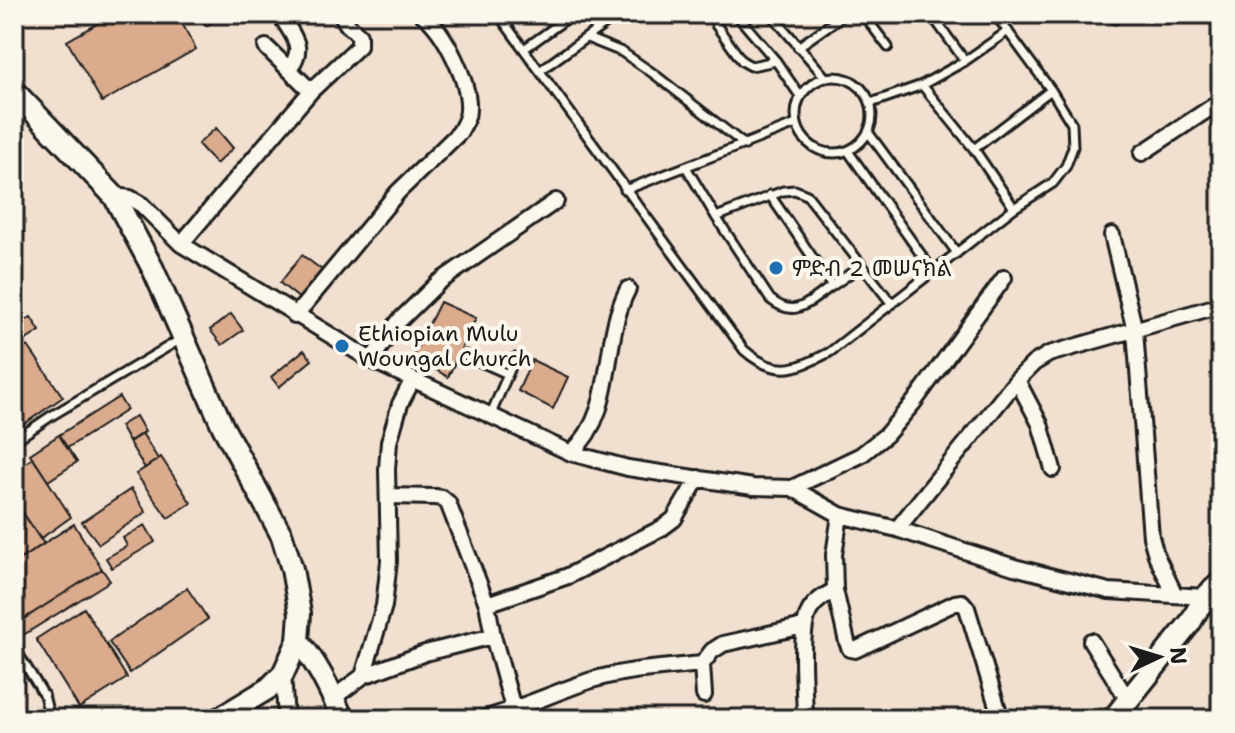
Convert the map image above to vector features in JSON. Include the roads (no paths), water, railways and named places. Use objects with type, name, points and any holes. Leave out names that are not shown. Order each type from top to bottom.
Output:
[{"type":"street","points":[[280,14],[299,47],[297,59],[289,69]]},
{"type":"street","points":[[181,244],[311,91],[359,46],[359,35],[341,14]]},
{"type":"street","points":[[295,316],[398,192],[459,133],[466,122],[469,108],[458,66],[443,40],[422,14]]},
{"type":"street","points":[[266,47],[311,91]]},
{"type":"street","points":[[14,91],[114,196],[153,269],[223,427],[282,536],[300,613],[298,641],[283,674],[269,688],[218,719]]},
{"type":"street","points":[[1142,153],[1221,101]]},
{"type":"street","points":[[114,196],[130,198],[142,205],[181,244],[295,316],[412,381],[571,453],[628,468],[753,487],[792,488],[861,455],[886,435],[914,402],[1004,278]]},
{"type":"street","points":[[371,360],[399,321],[439,282],[556,201]]},
{"type":"street","points":[[1112,235],[1135,331],[1151,537],[1175,595]]},
{"type":"street","points":[[571,453],[586,439],[594,424],[608,374],[613,329],[628,289]]},
{"type":"street","points":[[897,529],[1034,363],[1049,354],[1221,305]]},
{"type":"street","points":[[1017,380],[1040,424],[1053,469]]},
{"type":"street","points":[[363,676],[388,583],[387,469],[393,422],[412,381]]},
{"type":"street","points":[[487,604],[568,576],[662,528],[674,519],[698,478]]},
{"type":"street","points":[[792,488],[840,515],[897,529],[1014,567],[1109,591],[1175,595],[1213,603]]},
{"type":"street","points":[[388,496],[435,497],[448,503],[487,604],[515,715]]},
{"type":"street","points":[[840,515],[834,555],[835,590],[850,649],[855,650],[962,602],[967,608],[1001,719]]},
{"type":"street","points":[[1113,719],[1190,623],[1213,603],[1221,582]]},
{"type":"street","points":[[805,719],[804,626],[810,610],[835,590]]},
{"type":"street","points":[[704,695],[702,664],[712,651],[723,644],[804,626]]},
{"type":"street","points":[[333,698],[363,676],[425,653],[493,636]]},
{"type":"street","points":[[298,641],[312,656],[343,719]]},
{"type":"street","points":[[1091,641],[1128,700]]},
{"type":"street","points":[[482,719],[515,715],[592,680],[625,672],[702,664]]},
{"type":"street","points":[[283,674],[286,719]]},
{"type":"lane","points":[[498,14],[744,350],[761,365],[782,368],[804,365],[830,352],[932,270],[1014,208],[1053,183],[1066,166],[1073,147],[1072,124],[995,14]]},
{"type":"lane","points":[[524,49],[573,14]]},
{"type":"lane","points":[[541,70],[619,14]]},
{"type":"lane","points":[[718,14],[716,25],[742,61],[751,66],[776,61]]},
{"type":"lane","points":[[736,14],[776,61],[800,96]]},
{"type":"lane","points":[[771,14],[825,77]]},
{"type":"lane","points":[[798,47],[845,14]]},
{"type":"lane","points":[[863,14],[888,47]]},
{"type":"lane","points":[[931,14],[965,61]]},
{"type":"lane","points":[[871,103],[922,85],[965,61],[1008,31]]},
{"type":"lane","points":[[587,38],[622,52],[745,145]]},
{"type":"lane","points":[[839,76],[853,81],[864,90],[871,103],[872,118],[868,132],[860,143],[848,151],[822,152],[811,146],[796,124],[800,96],[811,84],[825,77],[839,76]]},
{"type":"lane","points":[[922,85],[974,149],[1014,208]]},
{"type":"lane","points":[[974,149],[1051,90]]},
{"type":"lane","points":[[625,190],[796,124]]},
{"type":"lane","points":[[868,132],[957,253]]},
{"type":"lane","points":[[848,151],[932,270]]},
{"type":"lane","points":[[686,167],[770,299],[781,308],[789,311],[801,307],[861,266]]},
{"type":"lane","points":[[716,217],[770,195],[795,190],[807,195],[892,304]]},
{"type":"lane","points":[[770,195],[832,286]]},
{"type":"lane","points":[[14,258],[17,270],[14,280]]},
{"type":"lane","points":[[14,441],[183,338]]},
{"type":"lane","points":[[465,355],[508,374]]},
{"type":"lane","points":[[490,416],[515,358]]},
{"type":"lane","points":[[14,647],[44,695],[50,719]]},
{"type":"place","name":"ምድብ 2 መሠናክል","points":[[776,268]]},
{"type":"place","name":"Ethiopian Mulu Woungal Church","points":[[342,346]]}]
